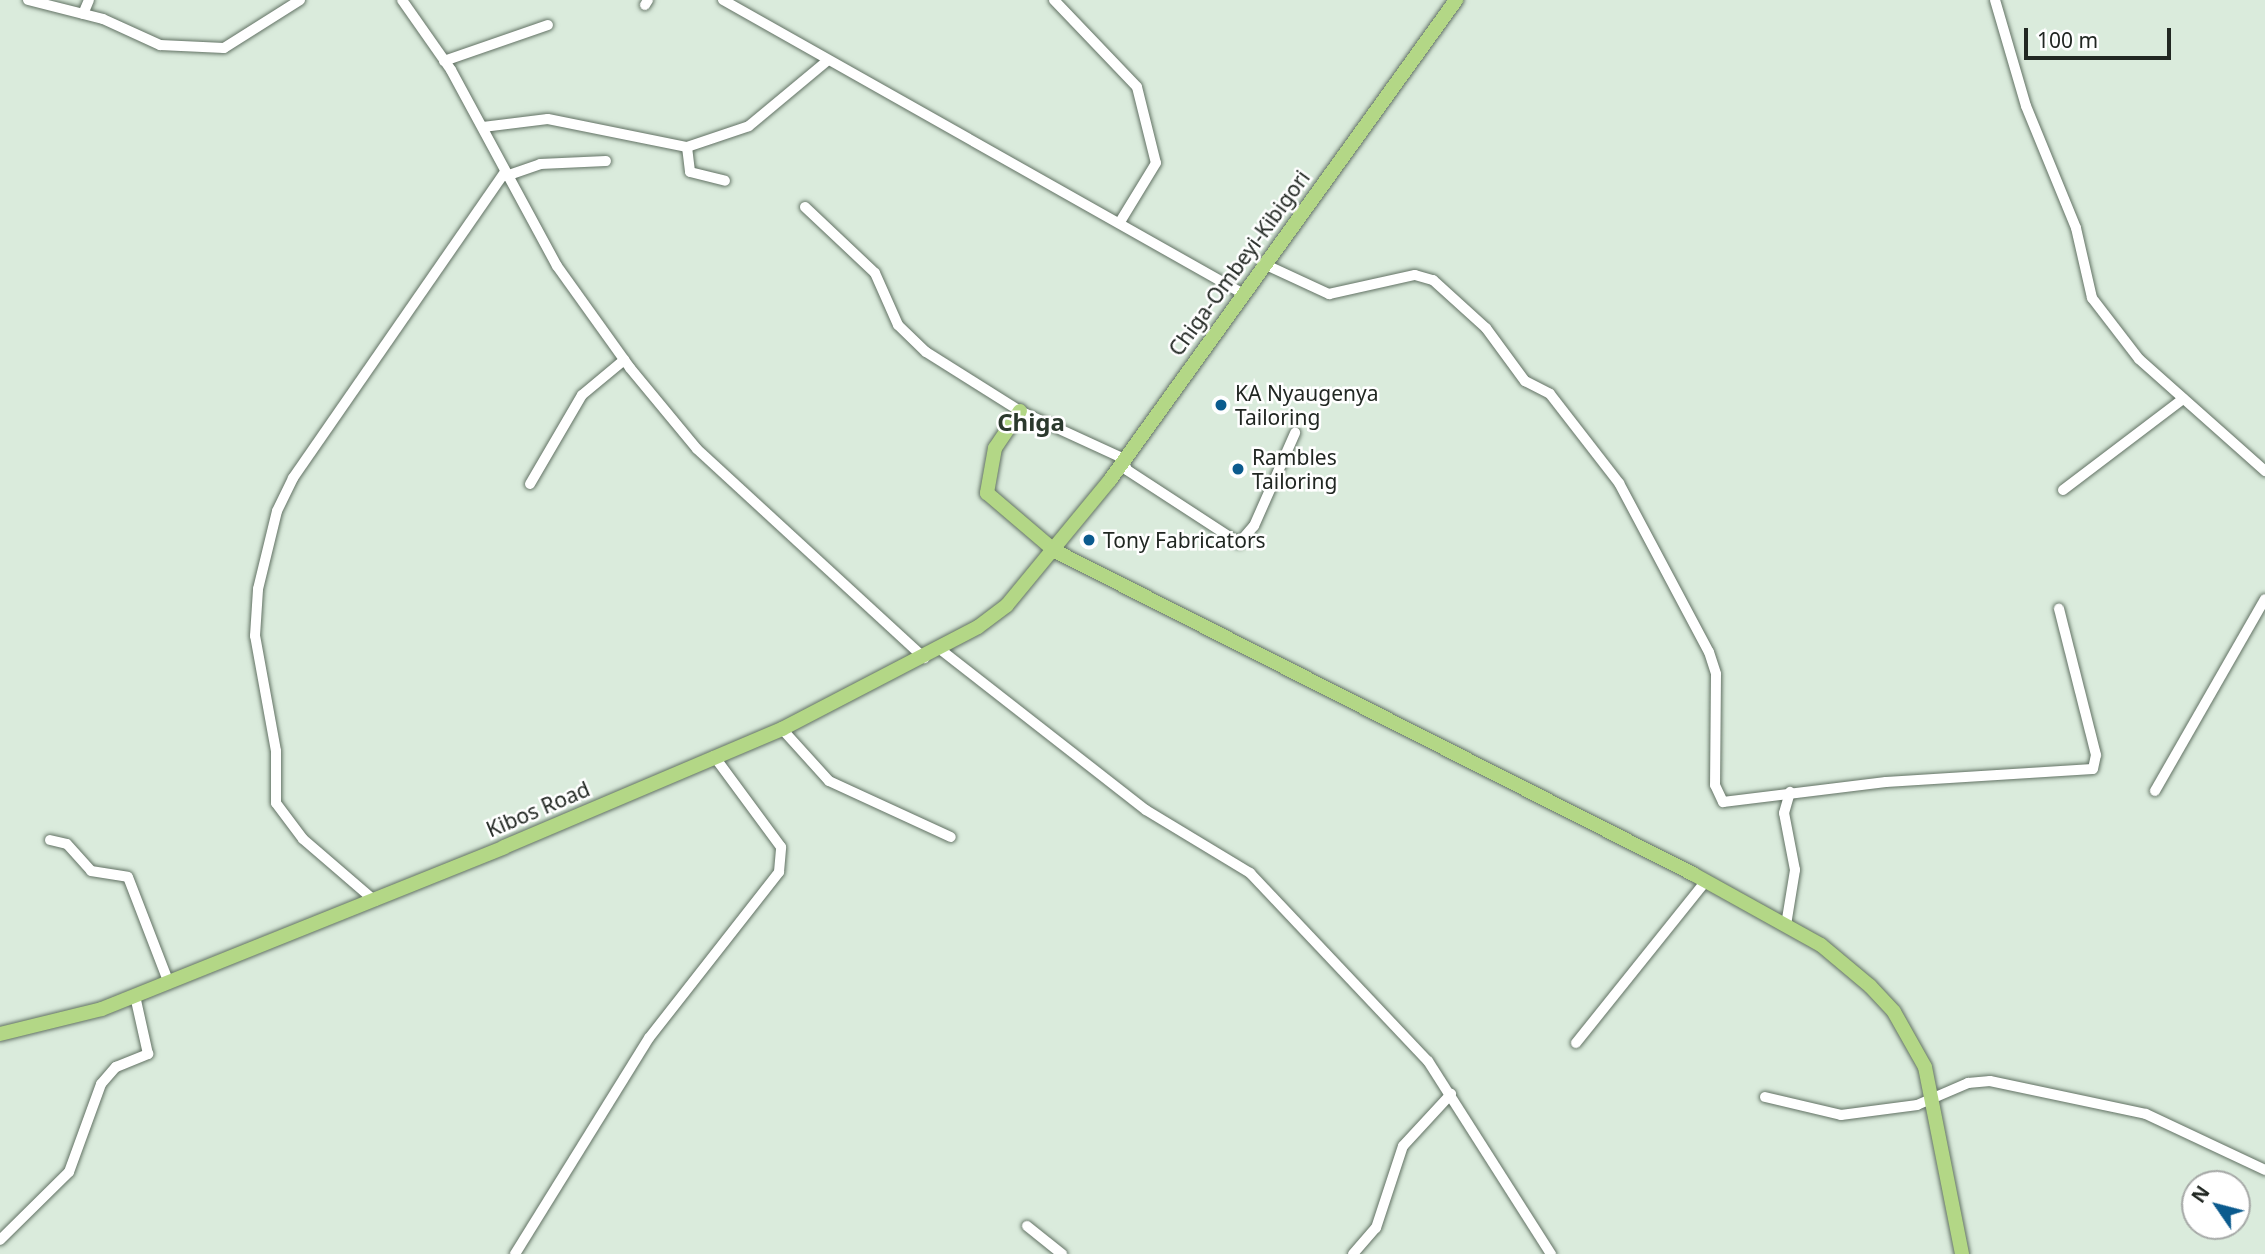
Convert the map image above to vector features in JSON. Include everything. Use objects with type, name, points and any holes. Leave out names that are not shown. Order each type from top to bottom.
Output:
[{"type":"main road","name":"Chiga-Ombeyi-Kibigori","points":[[1055,551],[1456,0]]},
{"type":"main road","points":[[1020,411],[995,448],[987,493],[1055,551],[1706,881],[1786,925],[1850,967],[1894,1012],[1925,1067],[1962,1254]]},
{"type":"main road","name":"Kibos Road","points":[[0,1034],[135,996],[169,983],[375,901],[714,755],[782,729],[941,650],[1007,605],[1055,551]]},
{"type":"street","points":[[28,0],[83,14],[160,45],[232,48],[300,0]]},
{"type":"street","points":[[83,14],[89,0]]},
{"type":"street","points":[[402,0],[444,61],[483,127],[505,174],[557,267],[624,360],[697,449],[924,658]]},
{"type":"street","points":[[723,0],[827,61],[1242,292]]},
{"type":"street","points":[[1054,0],[1138,86],[1156,163],[1120,222]]},
{"type":"street","points":[[1995,0],[2026,106],[2076,228],[2092,298],[2130,349],[2265,471]]},
{"type":"street","points":[[444,61],[548,24]]},
{"type":"street","points":[[483,127],[548,119],[687,147],[749,126],[827,61]]},
{"type":"street","points":[[687,147],[690,172],[725,181]]},
{"type":"street","points":[[375,901],[303,839],[276,803],[274,741],[255,636],[258,589],[277,511],[293,478],[505,174],[540,164],[606,161]]},
{"type":"street","points":[[805,207],[874,273],[906,335],[1020,411],[1123,461],[1127,470],[1239,543],[1254,526],[1295,433]]},
{"type":"street","points":[[1264,264],[1329,295],[1424,276],[1486,328],[1525,381],[1550,394],[1604,460],[1709,652],[1716,674],[1717,798],[1727,802],[1790,792],[2092,769],[2096,755],[2059,609]]},
{"type":"street","points":[[530,484],[582,395],[624,360]]},
{"type":"street","points":[[2063,490],[2182,398]]},
{"type":"street","points":[[2155,791],[2265,599]]},
{"type":"street","points":[[941,650],[1146,810],[1250,873],[1401,1028],[1451,1094],[1550,1254]]},
{"type":"street","points":[[782,729],[829,782],[951,837]]},
{"type":"street","points":[[515,1254],[649,1038],[779,872],[781,847],[714,755]]},
{"type":"street","points":[[1786,925],[1796,870],[1784,813],[1790,792]]},
{"type":"street","points":[[50,840],[67,844],[91,871],[128,877],[169,983]]},
{"type":"street","points":[[1576,1043],[1706,881]]},
{"type":"street","points":[[0,1240],[69,1172],[101,1084],[116,1067],[148,1054],[135,996]]},
{"type":"street","points":[[1765,1097],[1841,1115],[1917,1105],[1931,1096],[1990,1081],[2146,1114],[2265,1170]]},
{"type":"street","points":[[1353,1254],[1376,1228],[1403,1146],[1451,1094]]},
{"type":"street","points":[[1027,1226],[1062,1254]]},
{"type":"place","name":"KA Nyaugenya Tailoring","points":[[1221,405]]},
{"type":"place","name":"Rambles Tailoring","points":[[1238,469]]},
{"type":"place","name":"Tony Fabricators","points":[[1089,540]]},
{"type":"district","name":"Chiga","points":[[1031,422]]}]
